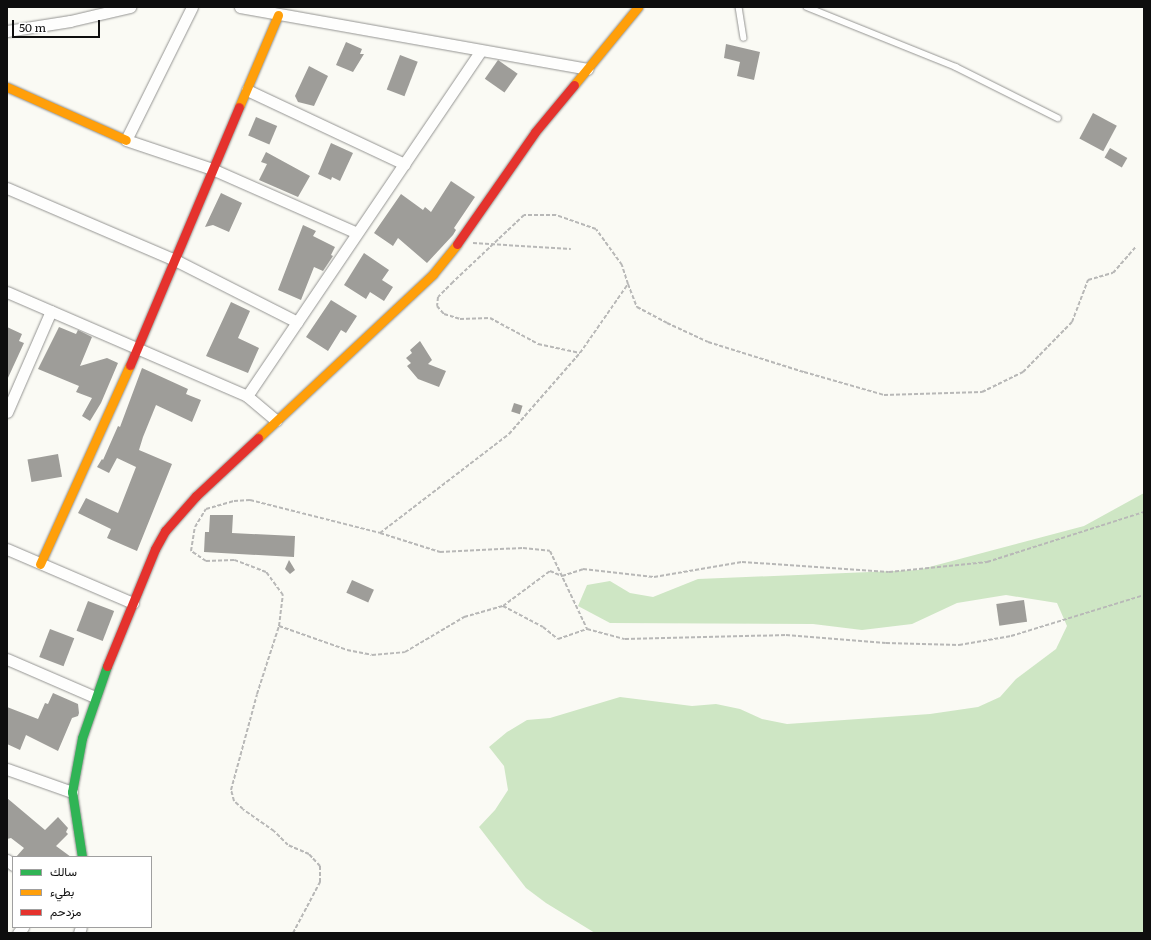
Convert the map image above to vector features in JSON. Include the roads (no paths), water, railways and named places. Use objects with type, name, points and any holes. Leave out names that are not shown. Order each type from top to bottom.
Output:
[{"type":"street","points":[[7,31],[70,21],[130,7]]},
{"type":"street","points":[[126,140],[192,7]]},
{"type":"street","points":[[240,7],[278,15],[588,69]]},
{"type":"street","points":[[82,856],[72,792],[82,738],[95,697],[155,549],[172,522],[276,420],[422,286],[458,243],[535,132],[638,7]]},
{"type":"street","points":[[40,564],[137,348],[278,15]]},
{"type":"street","points":[[247,396],[356,233],[481,51]]},
{"type":"street","points":[[7,87],[126,140],[212,169],[356,233]]},
{"type":"street","points":[[247,90],[404,164]]},
{"type":"street","points":[[7,188],[174,260],[297,322]]},
{"type":"street","points":[[7,292],[247,396],[276,420]]},
{"type":"street","points":[[7,412],[51,310]]},
{"type":"street","points":[[7,549],[133,604]]},
{"type":"street","points":[[7,659],[95,697]]},
{"type":"street","points":[[7,769],[72,792]]},
{"type":"lane","points":[[739,7],[744,38]]},
{"type":"lane","points":[[808,7],[956,67],[1058,118]]}]
